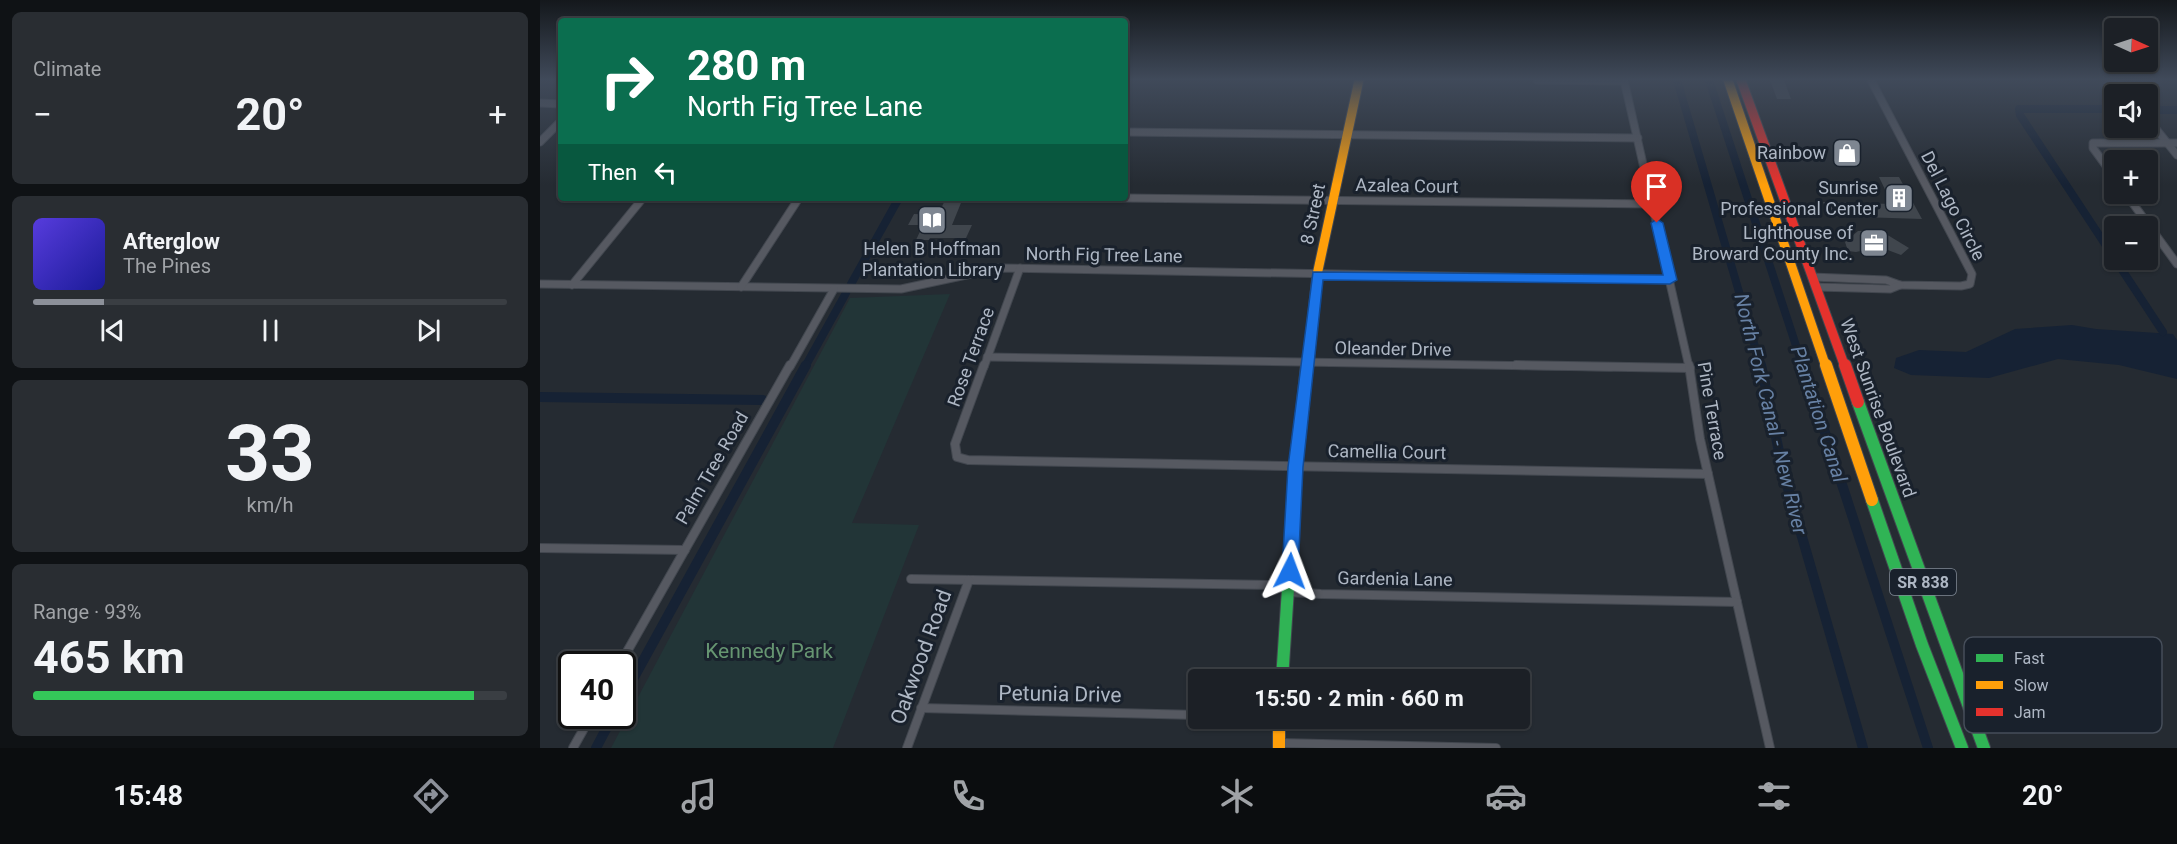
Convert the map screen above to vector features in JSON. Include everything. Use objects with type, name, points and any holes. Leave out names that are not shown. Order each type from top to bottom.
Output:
[{"type":"main road","name":"8 Street","points":[[1283,669],[1296,467],[1306,363],[1317,275],[1351,115]]},
{"type":"main road","name":"West Sunrise Boulevard","points":[[1740,115],[1922,645],[1962,748]]},
{"type":"main road","name":"West Sunrise Boulevard","points":[[1754,115],[1814,282],[1843,354],[1888,486],[1964,693]]},
{"type":"main road","points":[[1762,182],[1774,195],[1804,278],[1814,282]]},
{"type":"main road","points":[[1799,289],[1813,296],[1830,342],[1843,354]]},
{"type":"main road","points":[[1847,430],[1871,460],[1877,476],[1888,486]]},
{"type":"main road","points":[[1279,729],[1279,746]]},
{"type":"main road","name":"West Sunrise Boulevard","points":[[1979,733],[1984,748]]},
{"type":"street","name":"Pine Terrace","points":[[1632,115],[1690,368],[1697,420],[1708,474],[1770,748]]},
{"type":"street","name":"Del Lago Circle","points":[[1814,282],[1890,289],[1900,285],[1961,286],[1970,284],[1972,274],[1889,115]]},
{"type":"street","points":[[540,142],[558,124]]},
{"type":"street","points":[[2158,131],[2177,155]]},
{"type":"street","points":[[1128,132],[1638,138]]},
{"type":"street","points":[[2104,163],[2093,148],[2093,143],[2177,143]]},
{"type":"street","name":"Azalea Court","points":[[1128,198],[1653,204]]},
{"type":"street","points":[[572,285],[641,201]]},
{"type":"street","points":[[741,287],[797,201]]},
{"type":"street","points":[[2133,204],[2177,264]]},
{"type":"street","name":"North Fig Tree Lane","points":[[540,284],[901,289],[978,272],[1020,268],[1670,280]]},
{"type":"street","name":"Rose Terrace","points":[[957,457],[955,444],[1020,268]]},
{"type":"street","name":"Palm Tree Road","points":[[627,651],[834,289]]},
{"type":"street","name":"Oleander Drive","points":[[987,357],[1690,368]]},
{"type":"street","name":"Camellia Court","points":[[957,457],[968,460],[1708,474]]},
{"type":"street","points":[[540,548],[685,550]]},
{"type":"street","name":"Gardenia Lane","points":[[911,579],[1278,585],[1289,592],[1737,602]]},
{"type":"street","name":"Oakwood Road","points":[[907,748],[969,580]]},
{"type":"street","name":"Petunia Drive","points":[[921,708],[1188,715]]},
{"type":"street","points":[[573,748],[584,729]]},
{"type":"street","points":[[1279,746],[1496,748]]},
{"type":"green space","name":"Kennedy Park","points":[[950,294],[852,523],[919,525],[833,748],[611,748],[621,729],[636,729],[636,701],[850,298]]},
{"type":"water","points":[[2072,325],[2096,329],[2173,334],[2177,340],[2177,379],[2119,365],[2058,359],[1989,378],[1911,375],[1894,368],[1896,358],[1919,350],[1966,352],[2015,329]]},
{"type":"building","name":"Sunrise Professional Center","points":[[1879,177],[1899,177],[1922,219],[1829,216],[1823,202],[1892,204]]},
{"type":"building","name":"Helen B Hoffman Plantation Library","points":[[945,201],[962,201],[952,225],[972,225],[966,238],[916,240],[923,225],[908,225],[914,214],[938,215]]},
{"type":"building","name":"Lighthouse of Broward County Inc.","points":[[1858,231],[1881,231],[1909,248],[1901,255],[1885,249],[1882,251],[1870,249],[1848,251],[1845,242]]},
{"type":"waterway","name":"North Fork Canal - New River","points":[[1687,115],[1761,367]]},
{"type":"waterway","name":"Plantation Canal","points":[[1720,115],[1803,367]]},
{"type":"waterway","points":[[2020,115],[2163,332]]},
{"type":"waterway","points":[[851,284],[897,201]]},
{"type":"waterway","points":[[805,367],[846,293]]},
{"type":"waterway","points":[[636,674],[806,365]]},
{"type":"waterway","name":"North Fork Canal - New River","points":[[1761,365],[1783,471],[1863,748]]},
{"type":"waterway","name":"Plantation Canal","points":[[1803,365],[1928,748]]},
{"type":"waterway","points":[[540,397],[763,400]]},
{"type":"waterway","points":[[596,748],[606,729]]},
{"type":"traffic: fast","points":[[1283,669],[1296,467],[1306,374]]},
{"type":"traffic: fast","points":[[1858,402],[1964,693]]},
{"type":"traffic: fast","points":[[1872,500],[1922,645],[1962,748]]},
{"type":"traffic: fast","points":[[1979,733],[1984,748]]},
{"type":"traffic: slow","points":[[1306,374],[1317,275],[1351,115]]},
{"type":"traffic: slow","points":[[1740,115],[1872,500]]},
{"type":"traffic: slow","points":[[1279,729],[1279,748]]},
{"type":"traffic: jam","points":[[1754,115],[1858,402]]},
{"type":"place","name":"Rainbow","points":[[1847,153]]},
{"type":"place","name":"Sunrise Professional Center","points":[[1899,198]]},
{"type":"place","name":"Helen B Hoffman Plantation Library","points":[[932,220]]},
{"type":"place","name":"Lighthouse of Broward County Inc.","points":[[1874,243]]},
{"type":"route","points":[[1290,571],[1296,467],[1317,275],[1670,280],[1657,223]]}]
